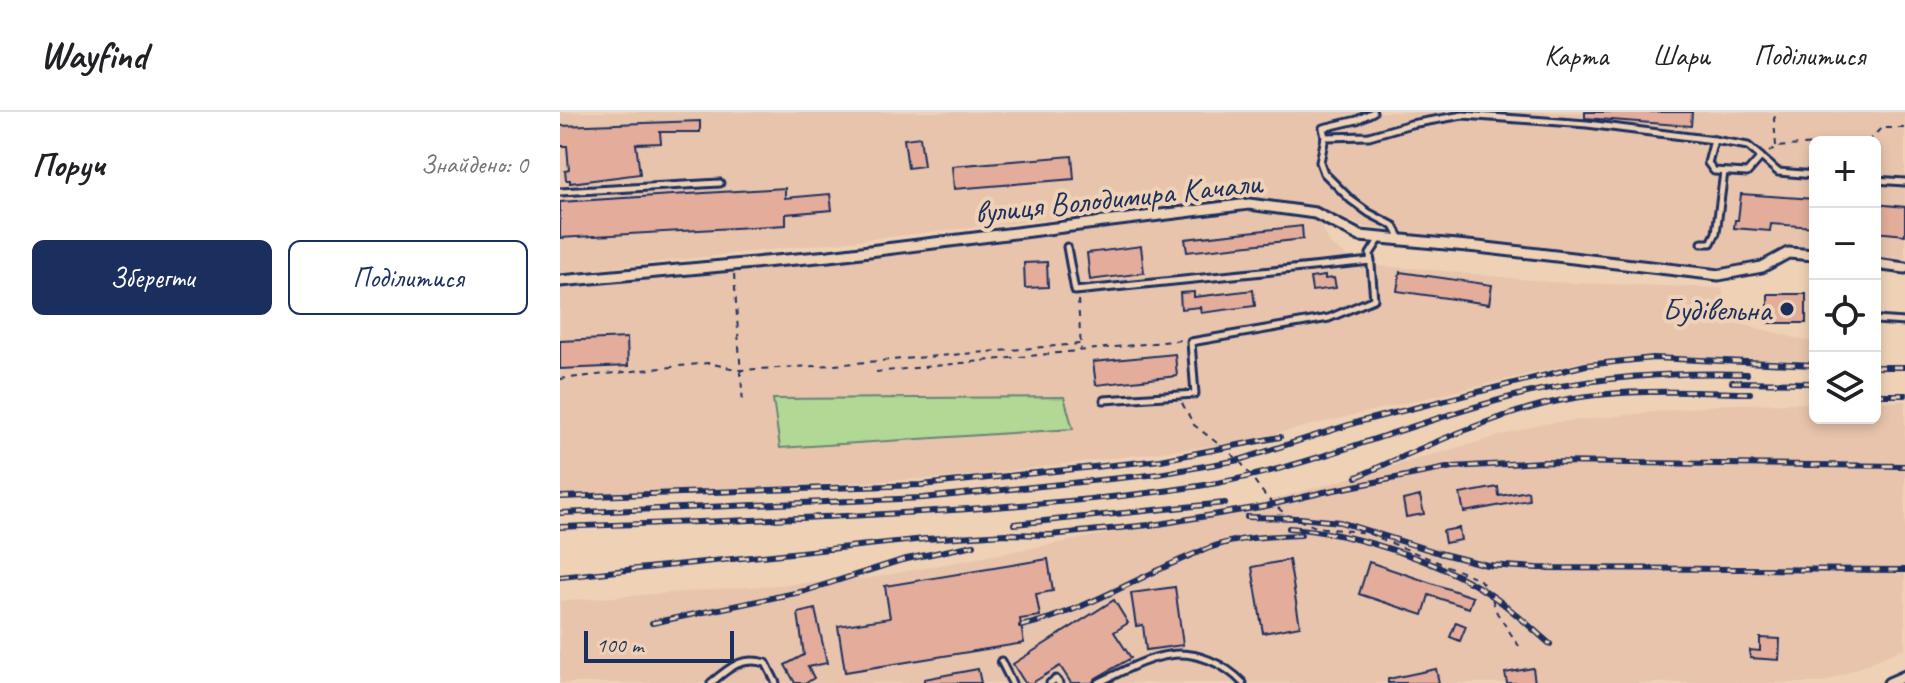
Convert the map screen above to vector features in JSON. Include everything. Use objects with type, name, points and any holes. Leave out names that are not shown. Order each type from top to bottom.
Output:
[{"type":"street","name":"вулиця Володимира Качали","points":[[560,281],[829,256],[1249,204],[1315,213],[1360,236],[1719,275],[1762,267],[1788,253],[1809,255]]},
{"type":"street","points":[[1881,265],[1905,268]]},
{"type":"street","points":[[1889,683],[1905,676]]},
{"type":"lane","points":[[1373,112],[1357,120],[1323,128],[1325,137],[1320,162],[1324,173],[1351,200],[1394,226],[1403,242]]},
{"type":"lane","points":[[1325,137],[1369,136],[1411,124],[1463,115],[1587,124],[1748,146],[1778,172],[1809,175]]},
{"type":"lane","points":[[1714,140],[1708,163],[1714,171],[1747,173],[1761,157]]},
{"type":"lane","points":[[1702,243],[1711,243],[1716,233],[1724,172]]},
{"type":"lane","points":[[1881,180],[1905,182]]},
{"type":"lane","points":[[560,192],[720,183]]},
{"type":"lane","points":[[1104,400],[1195,394],[1191,342],[1329,318],[1374,299],[1370,254],[1380,239]]},
{"type":"lane","points":[[1067,247],[1075,291],[1371,261]]},
{"type":"lane","points":[[1881,320],[1905,322]]},
{"type":"lane","points":[[1098,683],[1169,655],[1195,656],[1218,664],[1243,683]]},
{"type":"lane","points":[[711,683],[736,662],[754,659],[766,663],[776,683]]},
{"type":"lane","points":[[1001,661],[1012,683]]},
{"type":"lane","points":[[1050,683],[1056,679],[1059,683]]},
{"type":"path","points":[[1776,147],[1774,119],[1777,112]]},
{"type":"path","points":[[1874,136],[1881,128],[1905,128]]},
{"type":"path","points":[[1761,157],[1776,147],[1809,144]]},
{"type":"path","points":[[733,265],[743,404]]},
{"type":"path","points":[[1075,291],[1081,351]]},
{"type":"path","points":[[876,372],[1178,339],[1191,342]]},
{"type":"path","points":[[560,379],[708,363],[740,370],[1080,344]]},
{"type":"path","points":[[1178,395],[1194,425],[1239,460],[1267,498],[1285,514],[1316,527],[1367,533],[1479,579],[1519,646]]},
{"type":"shaded area","points":[[560,112],[1905,112],[1905,259],[1881,257],[1881,136],[1809,136],[1809,248],[1791,246],[1757,263],[1709,268],[1364,227],[1316,206],[1251,197],[560,273]]},
{"type":"shaded area","points":[[1248,212],[1317,219],[1331,245],[1361,265],[1550,282],[1723,288],[1724,306],[1731,321],[1809,341],[1809,361],[1652,355],[1585,361],[1235,443],[961,477],[560,494],[560,287],[829,263]]},
{"type":"shaded area","points":[[1905,401],[1905,648],[1823,683],[560,683],[560,601],[870,578],[1239,509],[1542,424],[1728,404],[1809,403],[1809,424],[1881,424],[1881,402]]},
{"type":"green space","points":[[1064,397],[1073,429],[780,448],[773,399]]},
{"type":"building","points":[[1585,112],[1692,112],[1691,126],[1585,118]]},
{"type":"building","points":[[700,121],[700,132],[660,132],[661,143],[636,144],[640,174],[570,183],[566,180],[565,171],[569,170],[567,146],[560,146],[560,126]]},
{"type":"building","points":[[920,137],[924,166],[908,168],[904,139]]},
{"type":"building","points":[[1072,156],[1074,179],[954,189],[952,166]]},
{"type":"building","points":[[785,188],[785,198],[830,194],[832,210],[786,214],[786,225],[560,238],[560,202]]},
{"type":"building","points":[[1741,194],[1809,199],[1809,227],[1771,224],[1770,231],[1734,228],[1735,220],[1738,220]]},
{"type":"building","points":[[1881,205],[1905,207],[1905,235],[1881,233]]},
{"type":"building","points":[[1302,226],[1303,239],[1187,252],[1185,239]]},
{"type":"building","points":[[1141,246],[1144,273],[1090,280],[1087,253]]},
{"type":"building","points":[[1047,262],[1048,287],[1025,288],[1024,263]]},
{"type":"building","points":[[1400,272],[1492,285],[1489,304],[1397,291]]},
{"type":"building","points":[[1325,276],[1325,279],[1334,278],[1336,288],[1312,291],[1310,278]]},
{"type":"building","points":[[1253,290],[1255,306],[1201,313],[1200,307],[1181,309],[1180,293],[1194,292],[1194,297]]},
{"type":"building","name":"Будівельна","points":[[1768,294],[1806,294],[1806,323],[1768,323]]},
{"type":"building","points":[[627,338],[628,366],[560,369],[560,341]]},
{"type":"building","points":[[1175,354],[1177,376],[1096,385],[1093,362]]},
{"type":"building","points":[[1498,487],[1499,496],[1528,491],[1529,500],[1464,512],[1460,494]]},
{"type":"building","points":[[1420,496],[1424,514],[1406,517],[1403,500]]},
{"type":"building","points":[[1459,528],[1461,540],[1445,543],[1443,531]]},
{"type":"building","points":[[1048,559],[1053,591],[1036,594],[1040,616],[1020,619],[1024,643],[845,672],[838,626],[890,618],[885,586]]},
{"type":"building","points":[[1289,560],[1300,626],[1263,633],[1252,567]]},
{"type":"building","points":[[1369,562],[1473,597],[1469,608],[1429,595],[1423,615],[1359,594]]},
{"type":"building","points":[[1175,587],[1183,645],[1146,650],[1143,625],[1136,626],[1131,593]]},
{"type":"building","points":[[1114,600],[1128,623],[1114,632],[1131,658],[1092,683],[1071,683],[1060,666],[1032,683],[1025,683],[1013,664]]},
{"type":"building","points":[[815,609],[827,663],[808,667],[814,678],[806,683],[795,683],[785,665],[804,655],[798,613]]},
{"type":"building","points":[[1456,622],[1466,626],[1460,641],[1450,637]]},
{"type":"building","points":[[1760,638],[1780,639],[1779,660],[1750,658],[1750,650],[1760,651]]},
{"type":"building","points":[[1533,668],[1535,683],[1507,683],[1505,673]]},
{"type":"building","points":[[978,669],[981,683],[924,683],[924,679]]},
{"type":"building","points":[[1436,669],[1439,683],[1388,683],[1388,679]]},
{"type":"railway","points":[[560,513],[923,498],[1159,474],[1239,460],[1358,422],[1586,365],[1653,358],[1809,365]]},
{"type":"railway","points":[[1881,367],[1905,367]]},
{"type":"railway","points":[[560,527],[895,514],[1165,491],[1290,466],[1471,408],[1536,391],[1626,377],[1747,374]]},
{"type":"railway","points":[[1732,382],[1809,383]]},
{"type":"railway","points":[[1357,477],[1470,428],[1566,399],[1645,392],[1750,393]]},
{"type":"railway","points":[[1881,395],[1905,395]]},
{"type":"railway","points":[[560,497],[921,485],[1161,460],[1280,437]]},
{"type":"railway","points":[[560,577],[925,539],[1006,534],[1050,535],[1159,524],[1266,506],[1452,467],[1543,462],[1905,466]]},
{"type":"railway","points":[[1014,524],[1225,503]]},
{"type":"railway","points":[[1247,517],[1340,522],[1487,565],[1537,568],[1905,570]]},
{"type":"railway","points":[[1289,528],[1365,542],[1444,569],[1496,599],[1550,644]]},
{"type":"railway","points":[[1021,626],[1070,611],[1220,544],[1301,535]]},
{"type":"railway","points":[[652,623],[805,591],[902,560],[974,545]]},
{"type":"place","name":"Будівельна","points":[[1787,309]]}]
